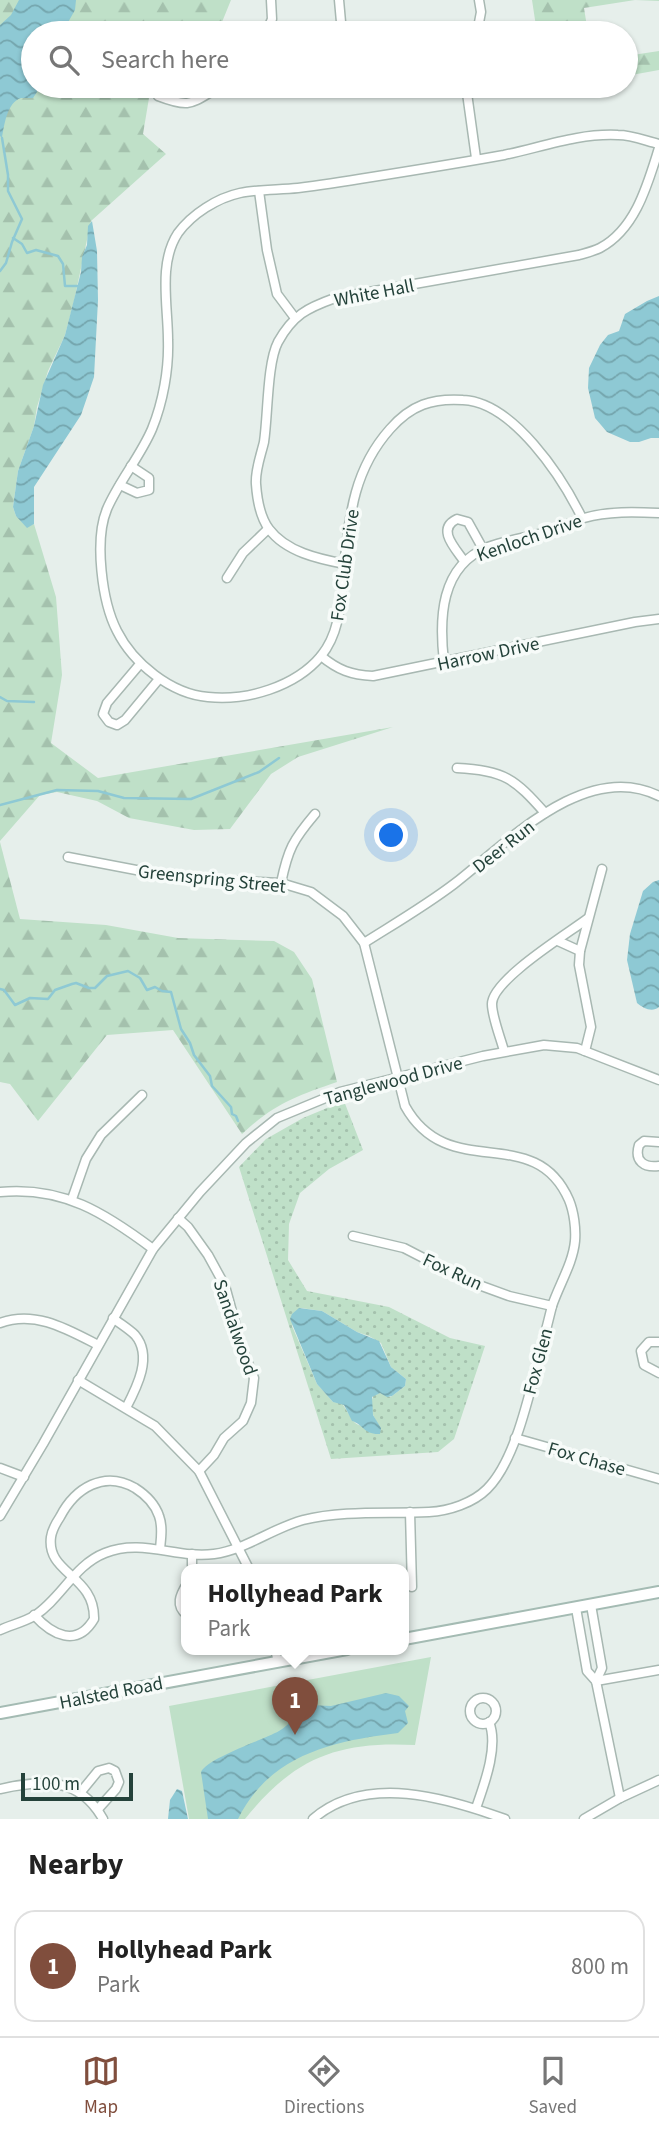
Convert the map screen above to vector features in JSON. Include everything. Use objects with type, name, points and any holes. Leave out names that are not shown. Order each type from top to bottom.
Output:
[{"type":"street","points":[[271,0],[271,21]]},
{"type":"street","points":[[339,0],[341,21]]},
{"type":"street","points":[[479,0],[479,21]]},
{"type":"street","points":[[163,98],[180,105],[201,98]]},
{"type":"street","points":[[468,98],[476,158]]},
{"type":"street","name":"Fox Club Drive","points":[[582,518],[565,484],[520,430],[498,410],[477,401],[442,399],[430,401],[402,415],[368,457],[357,482],[352,507],[338,621],[321,656],[298,676],[258,693],[223,698],[203,697],[159,678],[140,664],[120,637],[110,616],[102,578],[101,547],[105,513],[151,430],[164,391],[168,340],[165,285],[169,256],[178,234],[204,208],[240,192],[340,182],[500,155],[582,137],[622,135],[659,146]]},
{"type":"street","name":"White Hall","points":[[268,529],[259,506],[256,481],[264,442],[272,362],[277,344],[295,318],[310,307],[335,298],[579,256],[601,248],[618,234],[633,215],[646,187],[659,146]]},
{"type":"street","points":[[258,191],[277,294],[295,318]]},
{"type":"street","points":[[120,485],[136,493],[149,490],[149,478],[131,466]]},
{"type":"street","name":"Kenloch Drive","points":[[444,662],[440,633],[443,603],[451,581],[464,561],[484,550],[564,528],[582,518],[599,514],[659,513]]},
{"type":"street","points":[[464,561],[448,537],[446,529],[450,522],[457,519],[468,522],[484,550]]},
{"type":"street","points":[[227,578],[243,553],[268,529],[283,542],[310,557],[345,565]]},
{"type":"street","name":"Harrow Drive","points":[[321,656],[334,667],[351,675],[373,676],[659,619]]},
{"type":"street","points":[[140,664],[107,703],[103,714],[108,722],[117,725],[125,720],[159,678]]},
{"type":"street","points":[[457,768],[483,769],[520,784],[545,813]]},
{"type":"street","name":"Deer Run","points":[[364,943],[452,886],[545,813],[570,798],[599,787],[658,793]]},
{"type":"street","points":[[281,883],[288,852],[297,835],[315,814]]},
{"type":"street","name":"Greenspring Street","points":[[68,857],[178,878],[281,883],[311,892],[344,916],[364,943],[397,1077]]},
{"type":"street","points":[[584,1051],[591,1027],[579,965],[580,951],[602,869]]},
{"type":"street","points":[[505,1052],[492,1004],[496,991],[520,968],[587,919]]},
{"type":"street","points":[[558,941],[580,951]]},
{"type":"street","name":"Tanglewood Drive","points":[[0,1516],[153,1249],[246,1143],[277,1118],[340,1092],[544,1045],[577,1048],[659,1080]]},
{"type":"street","name":"Fox Glen","points":[[34,1615],[90,1560],[105,1553],[132,1546],[214,1554],[302,1520],[351,1513],[432,1512],[451,1509],[479,1495],[495,1479],[511,1452],[552,1306],[575,1242],[573,1213],[558,1181],[536,1162],[502,1153],[457,1149],[431,1137],[413,1121],[405,1106],[397,1077]]},
{"type":"street","points":[[72,1199],[86,1158],[101,1135],[142,1095]]},
{"type":"street","points":[[659,1142],[644,1141],[637,1150],[641,1163],[646,1167],[659,1166]]},
{"type":"street","points":[[0,1192],[41,1192],[72,1199],[116,1221],[153,1249]]},
{"type":"street","name":"Sandalwood","points":[[178,1218],[208,1255],[226,1286],[242,1348],[254,1378],[251,1403],[243,1421],[224,1438],[215,1455],[199,1471]]},
{"type":"street","name":"Fox Run","points":[[353,1236],[404,1248],[468,1281],[509,1296],[552,1306]]},
{"type":"street","points":[[0,1323],[27,1317],[59,1325],[98,1345]]},
{"type":"street","points":[[113,1318],[135,1335],[143,1352],[138,1385],[126,1408]]},
{"type":"street","points":[[659,1342],[649,1342],[641,1351],[645,1365],[659,1373]]},
{"type":"street","points":[[78,1380],[162,1433],[199,1471],[247,1564]]},
{"type":"street","name":"Fox Chase","points":[[515,1438],[659,1479]]},
{"type":"street","points":[[0,1468],[24,1477]]},
{"type":"street","points":[[0,1630],[34,1615],[45,1627],[61,1635],[74,1635],[90,1627],[94,1619],[92,1598],[56,1561],[52,1553],[51,1536],[64,1508],[80,1489],[90,1484],[118,1481],[131,1486],[149,1499],[160,1517],[160,1549]]},
{"type":"street","points":[[411,1512],[412,1587]]},
{"type":"street","points":[[192,1553],[192,1564]]},
{"type":"street","points":[[409,1638],[659,1592]]},
{"type":"street","points":[[591,1605],[602,1668],[596,1681]]},
{"type":"street","points":[[576,1608],[587,1671],[596,1681],[620,1798]]},
{"type":"street","points":[[276,1655],[278,1662]]},
{"type":"street","name":"Halsted Road","points":[[0,1713],[315,1655]]},
{"type":"street","points":[[596,1681],[659,1670]]},
{"type":"street","points":[[476,1808],[489,1770],[492,1729],[489,1722]]},
{"type":"street","points":[[80,1793],[98,1771],[109,1768],[115,1772],[118,1782],[116,1788],[97,1809]]},
{"type":"street","points":[[584,1819],[659,1780]]},
{"type":"street","points":[[0,1789],[33,1782],[53,1783],[80,1793],[97,1809],[103,1819]]},
{"type":"street","points":[[313,1819],[347,1799],[379,1793],[406,1794],[453,1802],[505,1819]]},
{"type":"green space","points":[[0,0],[231,0],[222,21],[21,21],[21,98],[149,98],[143,134],[166,154],[91,221],[65,335],[48,371],[34,426],[18,471],[13,507],[16,516],[27,527],[34,524],[56,597],[62,675],[51,743],[98,778],[393,727],[298,757],[271,774],[230,829],[194,830],[129,818],[97,801],[57,792],[40,795],[0,841]]},
{"type":"green space","points":[[532,0],[635,0],[584,8],[586,21],[535,21]]},
{"type":"green space","points":[[659,51],[659,70],[638,74],[638,54]]},
{"type":"green space","points":[[0,842],[20,919],[106,925],[178,938],[274,941],[294,952],[312,979],[337,1082],[286,1102],[242,1134],[173,1030],[107,1035],[38,1121],[10,1084],[0,1082]]},
{"type":"green space","points":[[344,1101],[363,1150],[329,1169],[300,1193],[289,1224],[288,1260],[307,1291],[389,1307],[450,1338],[485,1346],[454,1439],[438,1452],[331,1459],[239,1167],[266,1139],[303,1118]],"holes":[[[301,1308],[322,1311],[381,1343],[391,1367],[406,1379],[405,1386],[390,1397],[374,1394],[372,1412],[381,1428],[365,1427],[356,1423],[342,1403],[333,1402],[317,1384],[292,1326]]]},
{"type":"green space","points":[[431,1657],[415,1745],[362,1746],[340,1751],[319,1758],[281,1781],[245,1819],[189,1819],[169,1706]]},
{"type":"water","points":[[19,0],[76,0],[75,10],[69,21],[21,21],[21,98],[12,104],[2,138],[0,25],[11,15]]},
{"type":"water","points":[[92,221],[97,251],[98,300],[94,377],[81,415],[34,487],[34,524],[27,528],[16,516],[13,507],[18,471],[34,426],[43,385],[65,335],[87,245],[88,226]]},
{"type":"water","points":[[659,296],[659,438],[630,442],[607,432],[595,418],[588,388],[589,368],[608,335],[619,331],[625,314]]},
{"type":"water","points":[[659,880],[659,1007],[651,1010],[637,1003],[627,960],[630,934],[643,891]]},
{"type":"water","points":[[299,1308],[322,1311],[357,1332],[379,1341],[391,1367],[406,1379],[405,1386],[392,1396],[387,1397],[380,1393],[372,1397],[373,1415],[381,1428],[380,1434],[370,1433],[352,1421],[344,1405],[333,1402],[317,1384],[290,1319]]},
{"type":"water","points":[[386,1693],[399,1696],[409,1706],[405,1711],[408,1723],[398,1733],[350,1741],[306,1755],[267,1779],[251,1797],[238,1819],[208,1819],[201,1772],[214,1761],[279,1731],[309,1705],[331,1706]]},
{"type":"water","points":[[177,1789],[182,1791],[188,1819],[168,1819],[170,1800]]},
{"type":"waterway","points":[[0,271],[6,263],[22,219],[8,191],[2,138]]},
{"type":"waterway","points":[[13,238],[22,244],[27,253],[36,250],[58,256],[63,264],[65,286],[77,286]]},
{"type":"waterway","points":[[0,697],[7,701],[34,702]]},
{"type":"waterway","points":[[0,805],[57,790],[98,791],[124,798],[191,799],[259,772],[279,758]]},
{"type":"waterway","points":[[0,989],[4,990],[15,1005],[30,998],[48,999],[55,990],[76,983],[95,988],[107,976],[128,971],[140,978],[147,990],[155,987],[171,992],[181,1029],[194,1055],[210,1076],[212,1086],[231,1107],[232,1114],[238,1121]]},
{"type":"place","name":"Hollyhead Park","points":[[295,1735]]}]
